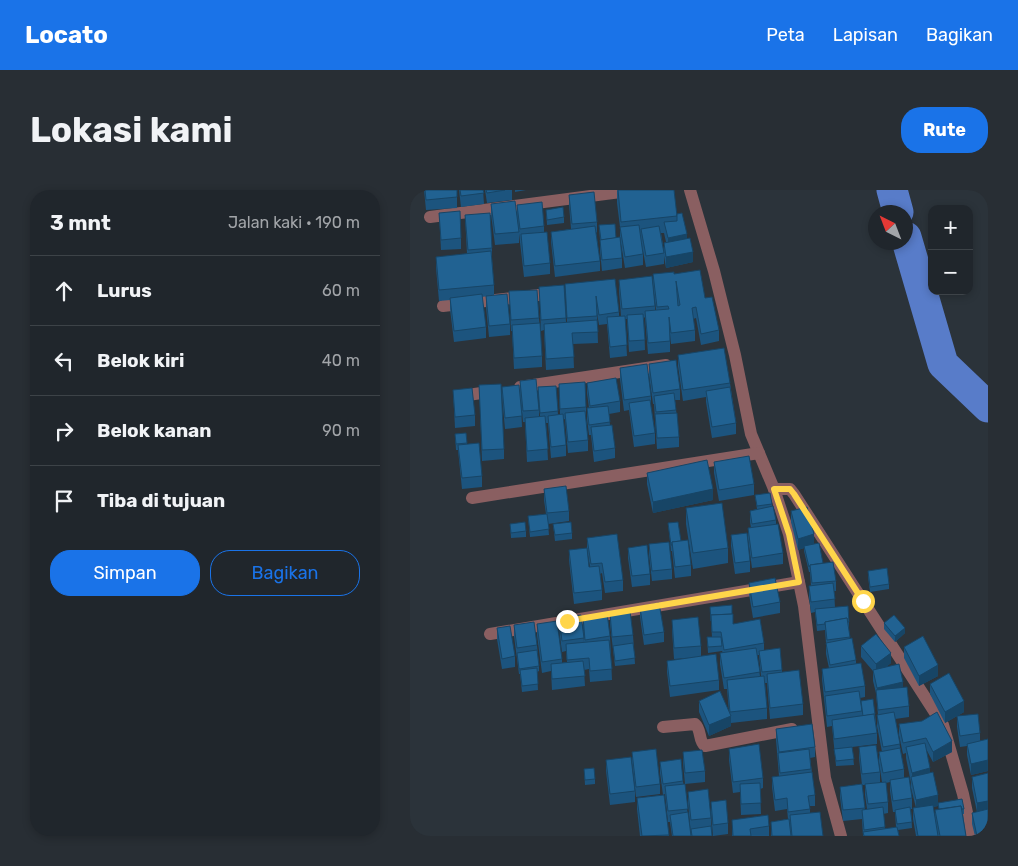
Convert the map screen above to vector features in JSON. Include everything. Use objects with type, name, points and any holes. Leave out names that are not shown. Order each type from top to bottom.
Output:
[{"type":"street","points":[[430,216],[636,190]]},
{"type":"street","points":[[690,190],[747,419],[789,534],[799,582],[824,778],[841,836]]},
{"type":"street","points":[[443,306],[570,292]]},
{"type":"street","points":[[461,396],[676,364]]},
{"type":"street","points":[[472,498],[759,453]]},
{"type":"street","points":[[774,489],[790,489],[794,494],[943,725],[963,794],[972,836]]},
{"type":"street","points":[[490,634],[799,582]]},
{"type":"street","points":[[663,727],[695,724],[698,727],[702,744],[705,746],[818,723]]},
{"type":"building","points":[[425,190],[457,190],[457,197],[426,200]]},
{"type":"building","points":[[460,190],[483,190],[484,193],[461,196]]},
{"type":"building","points":[[486,190],[505,190],[487,193]]},
{"type":"building","points":[[618,190],[674,190],[677,216],[621,222]]},
{"type":"building","points":[[594,192],[597,222],[572,224],[569,195]]},
{"type":"building","points":[[515,201],[519,232],[495,234],[491,204]]},
{"type":"building","points":[[542,202],[544,226],[520,229],[517,205]]},
{"type":"building","points":[[563,207],[564,217],[547,220],[546,210]]},
{"type":"building","points":[[460,211],[461,238],[441,240],[439,213]]},
{"type":"building","points":[[490,213],[492,248],[468,250],[465,215]]},
{"type":"building","points":[[682,213],[687,234],[668,238],[664,222],[677,221],[677,214]]},
{"type":"building","points":[[615,224],[616,238],[601,240],[599,225]]},
{"type":"building","points":[[639,225],[643,254],[625,257],[620,227]]},
{"type":"building","points":[[595,226],[600,261],[555,266],[551,232]]},
{"type":"building","points":[[659,226],[664,253],[646,256],[641,229]]},
{"type":"building","points":[[547,232],[550,263],[524,266],[521,234]]},
{"type":"building","points":[[620,237],[622,258],[602,260],[600,240]]},
{"type":"building","points":[[690,238],[693,252],[666,257],[664,243]]},
{"type":"building","points":[[491,251],[494,285],[439,290],[436,257]]},
{"type":"building","points":[[700,270],[705,298],[712,297],[719,330],[701,334],[696,307],[692,308],[695,330],[671,333],[669,317],[670,341],[648,343],[645,311],[669,309],[668,306],[657,307],[653,274],[674,272],[674,274]],"holes":[[[676,281],[680,305],[678,306]]]},
{"type":"building","points":[[652,276],[655,306],[622,309],[619,280]]},
{"type":"building","points":[[615,279],[619,312],[599,315],[596,296],[597,316],[567,318],[565,284]]},
{"type":"building","points":[[564,285],[566,318],[541,320],[539,287]]},
{"type":"building","points":[[537,290],[539,318],[511,320],[509,291]]},
{"type":"building","points":[[482,294],[486,327],[454,331],[450,298]]},
{"type":"building","points":[[507,294],[510,324],[489,326],[486,296]]},
{"type":"building","points":[[643,314],[645,340],[629,341],[627,315]]},
{"type":"building","points":[[625,316],[627,345],[610,347],[607,317]]},
{"type":"building","points":[[597,320],[598,332],[572,333],[574,357],[546,359],[544,324]]},
{"type":"building","points":[[540,323],[542,356],[514,358],[512,325]]},
{"type":"building","points":[[724,348],[730,383],[683,390],[678,355]]},
{"type":"building","points":[[676,360],[680,389],[653,393],[649,364]]},
{"type":"building","points":[[647,364],[651,396],[624,400],[620,368]]},
{"type":"building","points":[[616,378],[620,401],[590,406],[587,383]]},
{"type":"building","points":[[536,379],[539,410],[523,411],[520,381]]},
{"type":"building","points":[[585,382],[586,407],[560,409],[559,384]]},
{"type":"building","points":[[501,384],[504,449],[482,450],[479,385]]},
{"type":"building","points":[[519,385],[522,416],[505,418],[502,387]]},
{"type":"building","points":[[556,386],[558,411],[540,413],[538,387]]},
{"type":"building","points":[[730,387],[736,423],[712,427],[706,391]]},
{"type":"building","points":[[472,388],[475,415],[455,417],[453,390]]},
{"type":"building","points":[[674,393],[676,410],[656,412],[654,396]]},
{"type":"building","points":[[650,400],[655,433],[634,436],[629,403]]},
{"type":"building","points":[[608,406],[610,422],[589,425],[587,408]]},
{"type":"building","points":[[585,411],[588,440],[568,442],[565,413]]},
{"type":"building","points":[[677,413],[679,437],[657,438],[655,414]]},
{"type":"building","points":[[563,414],[566,445],[551,447],[548,416]]},
{"type":"building","points":[[545,416],[548,449],[527,451],[525,418]]},
{"type":"building","points":[[612,425],[615,448],[594,451],[591,427]]},
{"type":"building","points":[[466,433],[467,443],[456,444],[455,434]]},
{"type":"building","points":[[479,443],[482,476],[462,478],[458,445]]},
{"type":"building","points":[[749,456],[754,484],[719,490],[714,462]]},
{"type":"building","points":[[707,460],[713,489],[653,502],[647,473]]},
{"type":"building","points":[[566,486],[569,511],[547,513],[544,489]]},
{"type":"building","points":[[770,493],[772,504],[757,506],[755,495]]},
{"type":"building","points":[[722,503],[728,548],[693,553],[686,508]]},
{"type":"building","points":[[773,506],[776,520],[752,524],[750,511]]},
{"type":"building","points":[[807,507],[814,534],[798,539],[791,511]]},
{"type":"building","points":[[547,514],[549,529],[530,532],[528,516]]},
{"type":"building","points":[[525,522],[526,531],[511,533],[510,524]]},
{"type":"building","points":[[571,522],[572,533],[555,535],[553,524]]},
{"type":"building","points":[[678,522],[681,541],[672,542],[671,545],[668,523]]},
{"type":"building","points":[[778,524],[783,553],[752,558],[748,528]]},
{"type":"building","points":[[747,533],[750,561],[735,563],[731,535]]},
{"type":"building","points":[[617,534],[623,580],[605,582],[602,563],[591,564],[587,538]]},
{"type":"building","points":[[688,540],[691,565],[675,567],[672,542]]},
{"type":"building","points":[[669,542],[672,569],[652,571],[649,544]]},
{"type":"building","points":[[819,543],[823,563],[810,565],[809,567],[804,546]]},
{"type":"building","points":[[647,545],[650,574],[632,576],[628,548]]},
{"type":"building","points":[[587,548],[589,567],[599,566],[602,590],[574,593],[569,550]]},
{"type":"building","points":[[833,562],[836,581],[812,583],[810,565]]},
{"type":"building","points":[[887,568],[889,584],[870,587],[868,571]]},
{"type":"building","points":[[775,578],[780,602],[753,607],[749,583]]},
{"type":"building","points":[[833,583],[835,599],[811,602],[809,586]]},
{"type":"building","points":[[659,603],[664,632],[644,635],[640,607]]},
{"type":"building","points":[[732,605],[732,614],[711,615],[711,621],[710,607]]},
{"type":"building","points":[[848,606],[849,622],[847,618],[817,625],[815,609]]},
{"type":"building","points":[[630,611],[633,635],[612,637],[610,613]]},
{"type":"building","points":[[607,613],[610,636],[585,640],[583,617]]},
{"type":"building","points":[[733,614],[733,624],[760,619],[764,643],[724,650],[721,632],[712,632],[711,615]]},
{"type":"building","points":[[581,615],[584,638],[562,641],[559,618]]},
{"type":"building","points":[[894,615],[905,628],[895,636],[884,623]]},
{"type":"building","points":[[698,617],[701,646],[674,648],[672,620]]},
{"type":"building","points":[[847,618],[850,637],[827,640],[825,622]]},
{"type":"building","points":[[557,621],[562,659],[542,662],[537,624]]},
{"type":"building","points":[[534,622],[537,645],[517,648],[514,625]]},
{"type":"building","points":[[510,626],[515,656],[502,659],[497,628]]},
{"type":"building","points":[[876,634],[891,653],[876,664],[861,646]]},
{"type":"building","points":[[923,636],[938,665],[919,676],[904,647]]},
{"type":"building","points":[[707,637],[721,637],[722,646],[708,647]]},
{"type":"building","points":[[852,638],[856,660],[830,665],[826,643]]},
{"type":"building","points":[[609,640],[612,669],[590,671],[589,658],[567,660],[566,644]]},
{"type":"building","points":[[633,643],[635,658],[615,661],[613,646]]},
{"type":"building","points":[[756,648],[760,672],[724,678],[720,653]]},
{"type":"building","points":[[780,648],[782,670],[762,672],[759,651]]},
{"type":"building","points":[[537,650],[539,666],[519,669],[517,653]]},
{"type":"building","points":[[716,654],[719,680],[670,686],[667,661]]},
{"type":"building","points":[[583,661],[585,676],[552,679],[551,664]]},
{"type":"building","points":[[861,663],[865,686],[825,692],[822,669]]},
{"type":"building","points":[[899,664],[903,682],[877,688],[873,670]]},
{"type":"building","points":[[537,668],[538,684],[522,686],[520,670]]},
{"type":"building","points":[[799,670],[803,704],[770,708],[767,674]]},
{"type":"building","points":[[949,673],[964,701],[945,712],[930,684]]},
{"type":"building","points":[[764,676],[767,708],[730,712],[727,680]]},
{"type":"building","points":[[907,687],[909,706],[878,710],[876,690]]},
{"type":"building","points":[[720,691],[731,716],[709,725],[699,701]]},
{"type":"building","points":[[859,691],[862,711],[827,716],[825,696]]},
{"type":"building","points":[[873,699],[875,714],[863,716],[861,701]]},
{"type":"building","points":[[894,712],[900,744],[883,747],[877,715]]},
{"type":"building","points":[[937,712],[952,741],[933,752],[926,738],[903,743],[899,724],[922,721]]},
{"type":"building","points":[[874,714],[877,733],[834,739],[832,720]]},
{"type":"building","points":[[978,714],[980,733],[960,736],[957,716]]},
{"type":"building","points":[[812,724],[815,747],[779,752],[776,729]]},
{"type":"building","points":[[988,739],[988,760],[971,764],[967,744]]},
{"type":"building","points":[[925,743],[930,768],[912,773],[906,747]]},
{"type":"building","points":[[759,744],[763,778],[733,782],[729,749]]},
{"type":"building","points":[[876,745],[880,772],[862,774],[859,747]]},
{"type":"building","points":[[852,747],[854,759],[836,761],[834,749]]},
{"type":"building","points":[[900,748],[904,769],[883,773],[879,752]]},
{"type":"building","points":[[656,749],[660,784],[636,787],[632,752]]},
{"type":"building","points":[[809,749],[811,769],[780,773],[778,753]]},
{"type":"building","points":[[702,750],[705,771],[685,773],[683,752]]},
{"type":"building","points":[[631,757],[635,791],[610,794],[606,760]]},
{"type":"building","points":[[681,759],[683,781],[663,784],[660,762]]},
{"type":"building","points":[[594,768],[595,779],[585,780],[584,769]]},
{"type":"building","points":[[812,772],[815,795],[808,796],[810,809],[788,812],[787,798],[775,800],[772,777]]},
{"type":"building","points":[[933,772],[938,795],[916,800],[911,777]]},
{"type":"building","points":[[988,773],[988,801],[977,803],[972,777]]},
{"type":"building","points":[[909,777],[912,798],[893,801],[890,780]]},
{"type":"building","points":[[886,782],[888,802],[868,804],[865,784]]},
{"type":"building","points":[[760,783],[761,803],[741,804],[740,784]]},
{"type":"building","points":[[685,784],[688,809],[668,811],[665,786]]},
{"type":"building","points":[[862,784],[865,808],[843,810],[840,787]]},
{"type":"building","points":[[708,789],[711,818],[691,820],[688,792]]},
{"type":"building","points":[[664,795],[669,835],[642,836],[637,798]]},
{"type":"building","points":[[962,799],[964,809],[961,806],[939,809],[938,803]]},
{"type":"building","points":[[726,800],[728,823],[713,825],[711,802]]},
{"type":"building","points":[[933,805],[938,836],[918,836],[913,808]]},
{"type":"building","points":[[961,806],[966,836],[940,836],[935,810]]},
{"type":"building","points":[[883,807],[885,827],[864,830],[862,810]]},
{"type":"building","points":[[910,807],[912,822],[897,824],[895,810]]},
{"type":"building","points":[[988,809],[988,836],[977,836],[972,813]]},
{"type":"building","points":[[688,812],[691,836],[673,836],[670,815]]},
{"type":"building","points":[[820,812],[823,836],[792,836],[790,815]]},
{"type":"building","points":[[768,815],[769,826],[750,829],[751,836],[733,836],[732,820]]},
{"type":"building","points":[[789,819],[791,836],[772,836],[771,822]]},
{"type":"building","points":[[711,826],[712,836],[692,836],[691,829]]},
{"type":"building","points":[[897,827],[899,836],[864,836],[863,832]]},
{"type":"waterway","points":[[892,190],[896,205]]},
{"type":"waterway","points":[[910,250],[943,364],[988,407]]},
{"type":"route","points":[[567,621],[799,582],[789,534],[774,489],[785,488],[790,489],[794,494],[863,601]]}]
